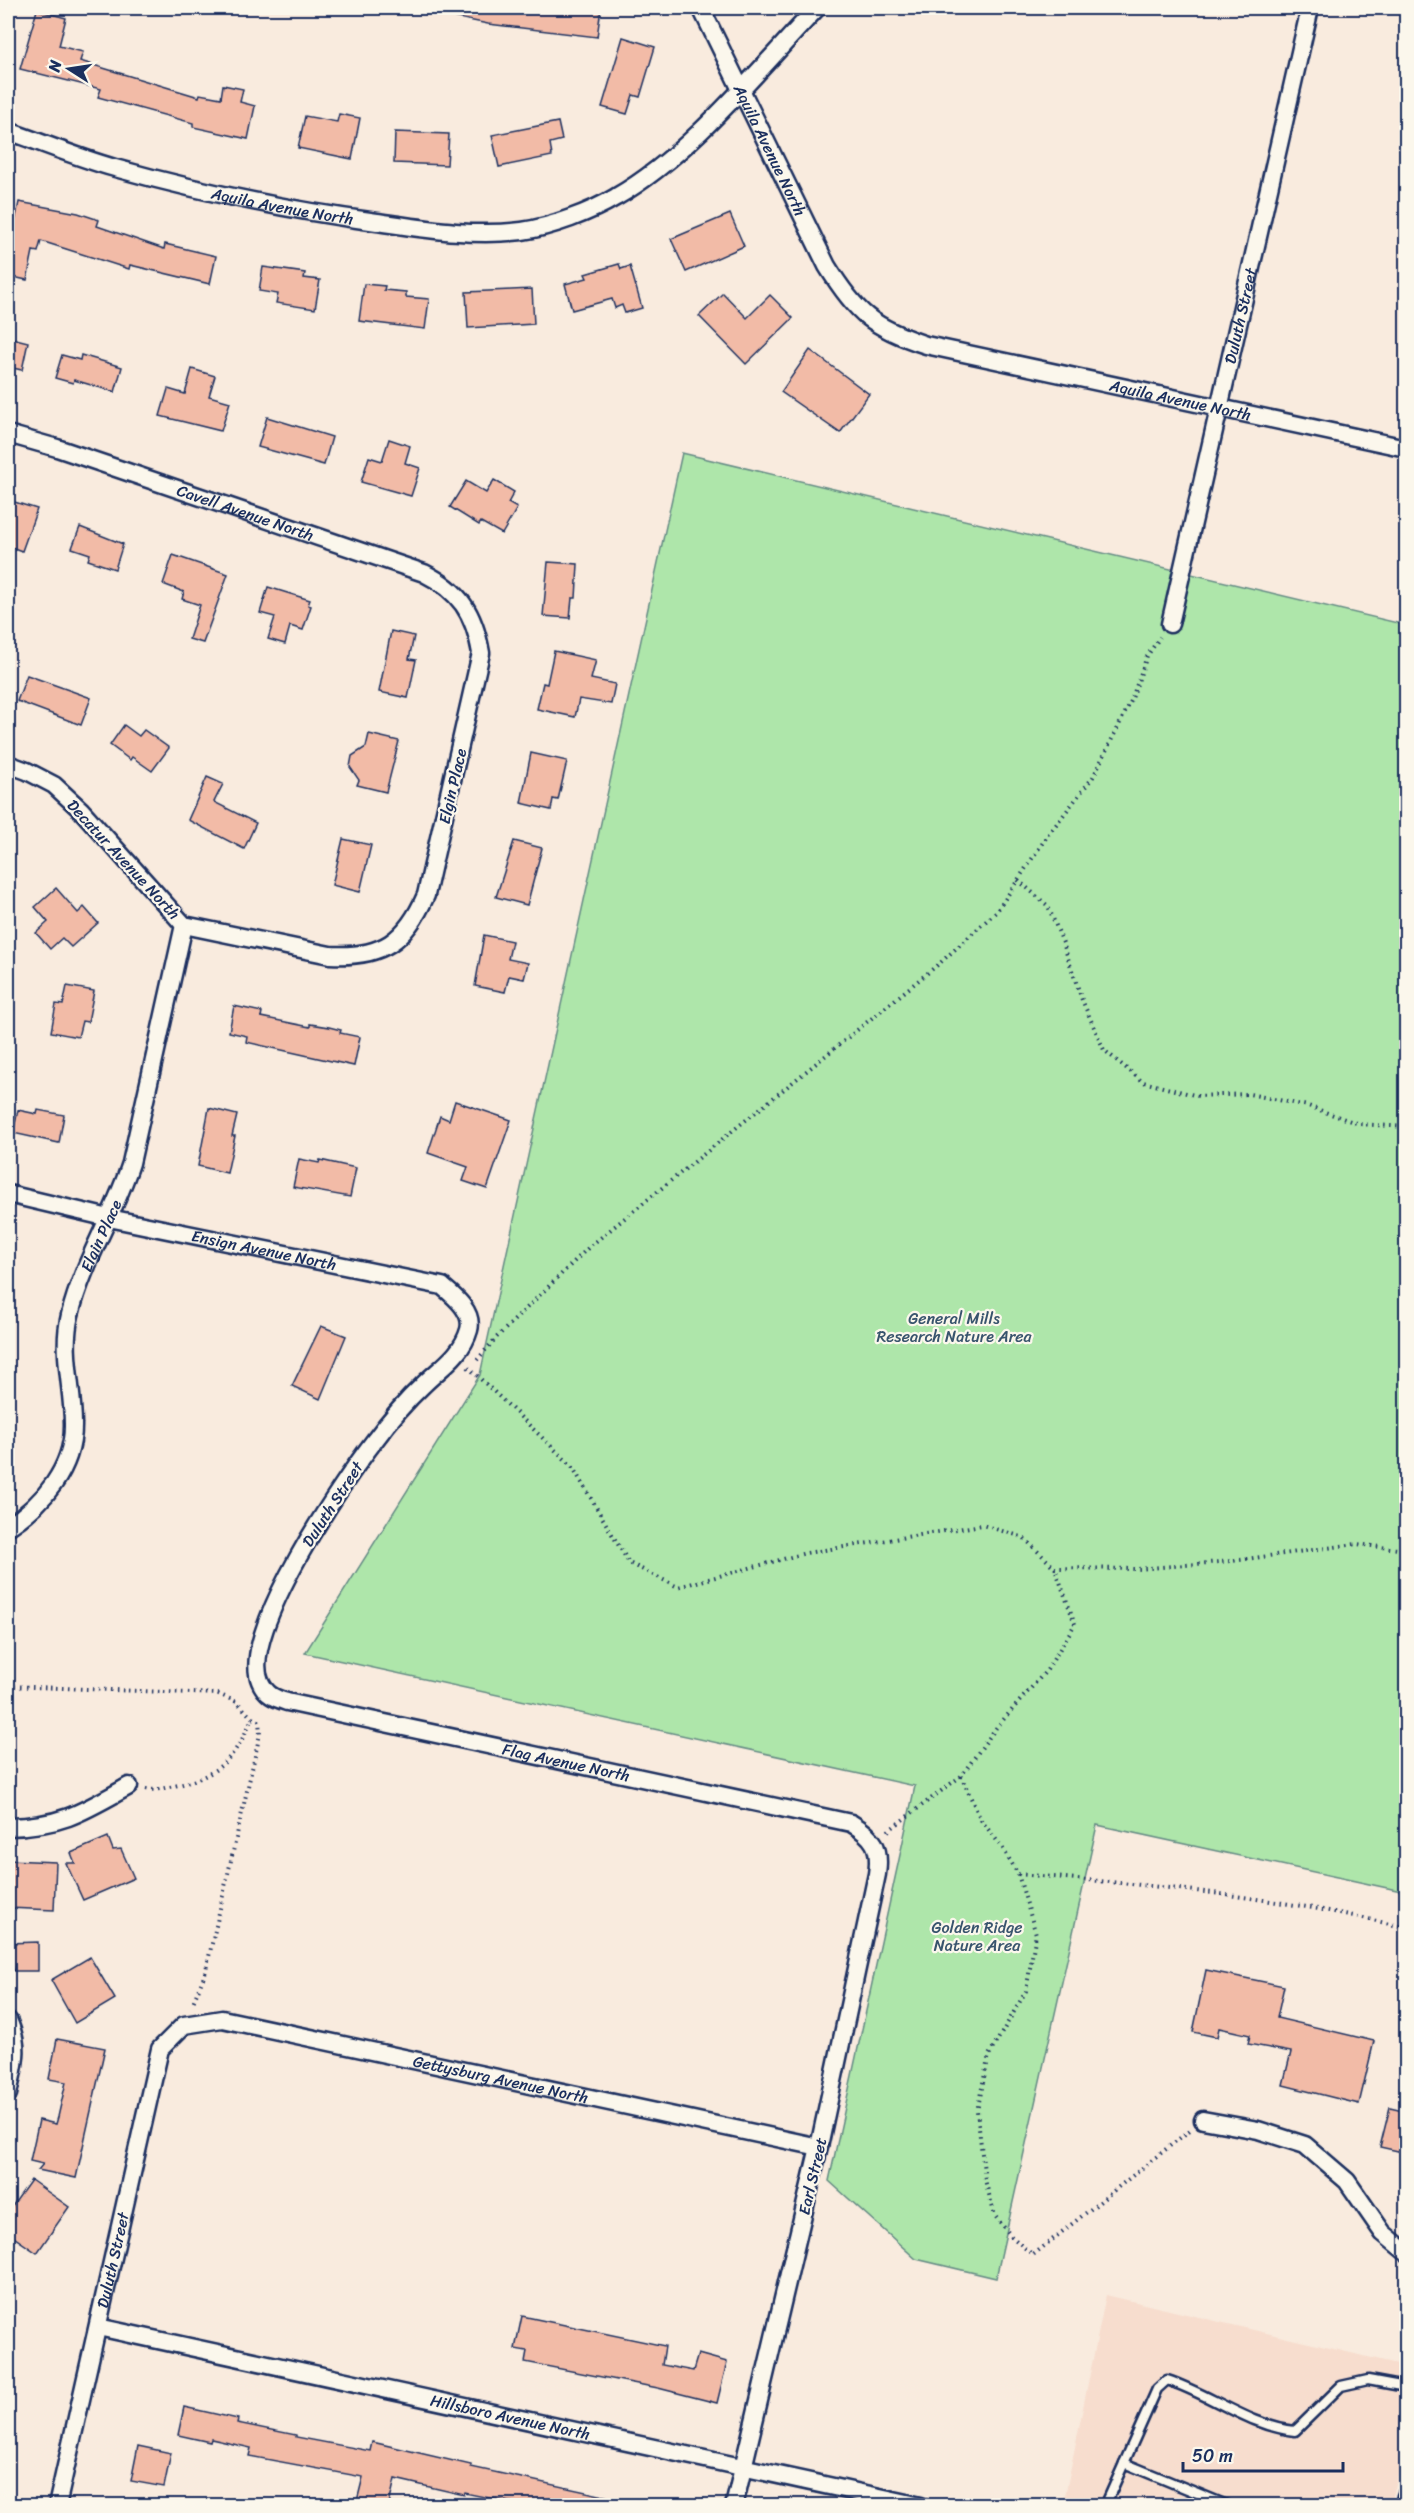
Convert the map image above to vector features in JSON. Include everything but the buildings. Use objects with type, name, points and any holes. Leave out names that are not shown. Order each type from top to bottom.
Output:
[{"type":"street","points":[[701,8],[741,88],[818,8]]},
{"type":"street","name":"Duluth Street","points":[[1170,624],[1310,8]]},
{"type":"street","name":"Aquila Avenue North","points":[[8,131],[113,167],[226,197],[342,218],[461,234],[523,231],[572,217],[616,198],[657,169],[696,136],[741,88],[827,266],[844,293],[866,317],[894,335],[926,345],[1407,448]]},
{"type":"street","name":"Cavell Avenue North","points":[[8,434],[57,448],[424,573],[443,582],[459,597],[470,615]]},
{"type":"street","name":"Elgin Place","points":[[387,945],[416,920],[426,895],[479,672],[481,652],[478,632],[470,615]]},
{"type":"street","name":"Decatur Avenue North","points":[[8,764],[54,785],[81,810],[184,925],[330,955],[352,956],[387,945]]},
{"type":"street","name":"Elgin Place","points":[[8,1527],[27,1514],[48,1492],[61,1472],[70,1448],[74,1425],[66,1359],[69,1316],[83,1278],[122,1193],[131,1163],[184,925]]},
{"type":"street","name":"Ensign Avenue North","points":[[8,1194],[109,1218],[442,1286],[458,1299],[468,1315],[469,1329],[456,1354]]},
{"type":"street","name":"Duluth Street","points":[[259,1680],[257,1655],[267,1624],[298,1557],[335,1496],[376,1439],[422,1386],[456,1354]]},
{"type":"street","name":"Flag Avenue North","points":[[259,1680],[270,1696],[287,1702],[851,1824],[865,1832],[876,1844]]},
{"type":"street","points":[[8,1827],[43,1825],[75,1816],[129,1786]]},
{"type":"street","name":"Earl Street","points":[[734,2505],[819,2147],[877,1874],[879,1859],[876,1844]]},
{"type":"street","name":"Gettysburg Avenue North","points":[[184,2025],[222,2019],[819,2147]]},
{"type":"street","points":[[8,2020],[15,2036],[17,2051],[8,2094]]},
{"type":"street","name":"Duluth Street","points":[[57,2505],[160,2049],[184,2025]]},
{"type":"street","points":[[1203,2120],[1258,2130],[1305,2145],[1347,2181],[1383,2233],[1407,2252]]},
{"type":"street","name":"Hillsboro Avenue North","points":[[98,2327],[921,2505]]},
{"type":"street","points":[[1404,2505],[1407,2496]]},
{"type":"lane","points":[[1105,2505],[1156,2389],[1167,2380],[1184,2385],[1276,2429],[1295,2431],[1341,2386],[1368,2380],[1407,2387]]},
{"type":"lane","points":[[1124,2463],[1229,2505]]},
{"type":"path","points":[[462,1376],[496,1338],[589,1247],[940,963],[997,911],[1048,835],[1093,777],[1131,701],[1147,656],[1170,624]]},
{"type":"path","points":[[1018,880],[1048,906],[1064,943],[1082,999],[1104,1050],[1143,1082],[1198,1096],[1249,1094],[1308,1106],[1359,1124],[1407,1127]]},
{"type":"path","points":[[456,1354],[572,1466],[629,1563],[678,1587],[806,1553],[982,1526],[1023,1537],[1055,1568],[1075,1624],[1047,1670],[996,1728],[961,1776],[888,1831],[876,1844]]},
{"type":"path","points":[[1055,1568],[1138,1569],[1232,1561],[1356,1544],[1407,1550]]},
{"type":"path","points":[[8,1686],[218,1694],[237,1702],[252,1718],[259,1721],[260,1734],[205,1974],[184,2025]]},
{"type":"path","points":[[129,1786],[154,1790],[195,1782],[223,1766],[246,1734],[252,1718]]},
{"type":"path","points":[[961,1776],[981,1820],[1002,1847],[1018,1874],[1036,1934],[1026,1991],[989,2055],[977,2111],[985,2180],[995,2216],[1011,2236],[1033,2255],[1203,2120]]},
{"type":"path","points":[[883,1826],[888,1831]]},
{"type":"path","points":[[1018,1874],[1187,1888],[1342,1911],[1407,1928]]},
{"type":"shaded area","points":[[1106,2295],[1406,2366],[1406,2440],[1391,2505],[1063,2506]]},
{"type":"green space","name":"General Mills Research Nature Area","points":[[682,453],[1406,625],[1406,1892],[1097,1825],[996,2278],[916,2259],[829,2181],[915,1786],[305,1653],[480,1375]]},
{"type":"park label","name":"Golden Ridge Nature Area","points":[[977,1936]]}]
